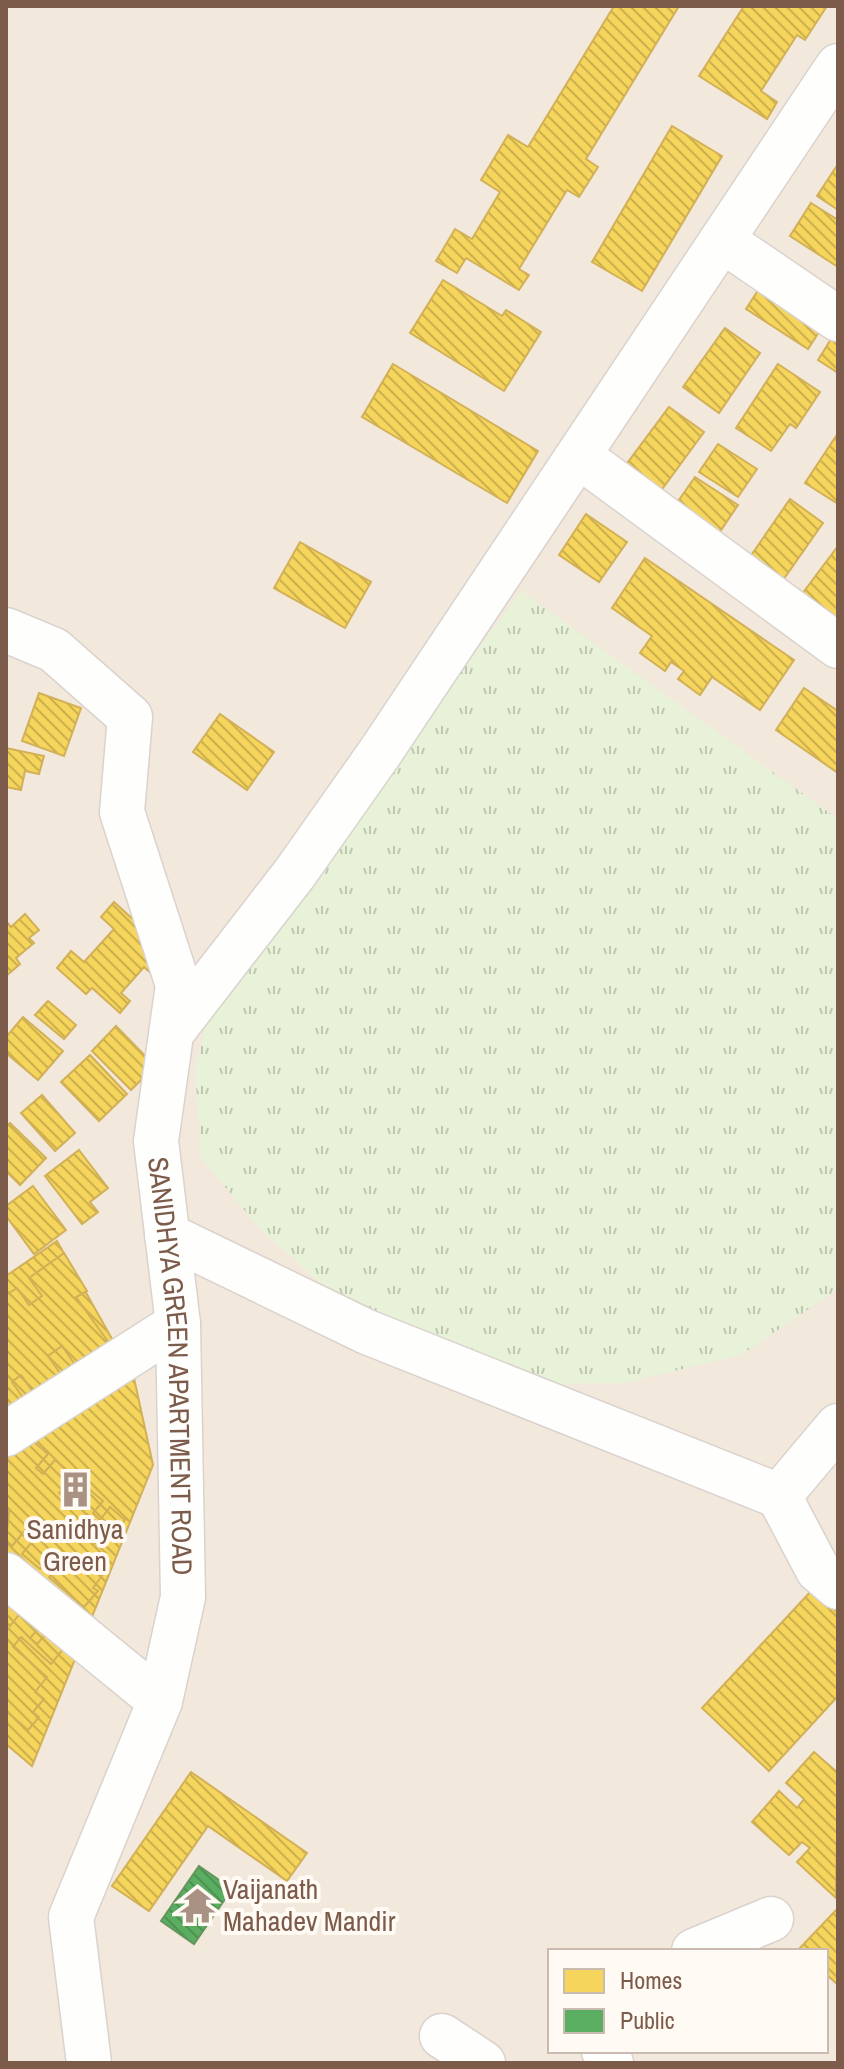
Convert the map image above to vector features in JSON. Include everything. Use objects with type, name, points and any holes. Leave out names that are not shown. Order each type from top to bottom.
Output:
[{"type":"street","points":[[171,1033],[295,873],[722,240],[824,119],[838,66]]},
{"type":"street","points":[[722,240],[838,319]]},
{"type":"street","points":[[579,456],[838,646]]},
{"type":"street","name":"SANIDHYA GREEN APARTMENT ROAD","points":[[6,630],[54,650],[130,717],[122,812],[178,985],[156,1141],[178,1324],[183,1597],[160,1701],[71,1917],[89,2063]]},
{"type":"street","points":[[167,1235],[367,1332],[779,1496],[818,1570],[838,1587]]},
{"type":"street","points":[[6,1434],[178,1324]]},
{"type":"street","points":[[779,1496],[838,1426]]},
{"type":"street","points":[[6,1575],[160,1701]]},
{"type":"street","points":[[699,1949],[771,1919]]},
{"type":"street","points":[[442,2036],[483,2063]]},
{"type":"shaded area","points":[[6,6],[838,6],[838,2063],[6,2063]]},
{"type":"green space","points":[[521,591],[838,819],[838,1289],[741,1355],[624,1383],[553,1384],[340,1300],[262,1231],[201,1158],[195,1069],[211,1006]]},
{"type":"building: Homes","points":[[614,6],[679,6],[586,159],[598,167],[579,197],[567,190],[519,269],[529,275],[519,290],[466,258],[457,273],[436,261],[455,229],[472,239],[500,192],[481,180],[508,135],[528,147]]},
{"type":"building: Homes","points":[[744,6],[827,6],[805,40],[797,35],[761,91],[777,102],[767,119],[699,76]]},
{"type":"building: Homes","points":[[672,126],[722,156],[642,291],[592,262]]},
{"type":"building: Homes","points":[[838,164],[838,210],[817,196]]},
{"type":"building: Homes","points":[[811,203],[838,220],[838,267],[790,236]]},
{"type":"building: Homes","points":[[766,278],[828,318],[808,349],[746,309]]},
{"type":"building: Homes","points":[[443,280],[502,316],[506,310],[541,332],[504,391],[410,333]]},
{"type":"building: Homes","points":[[725,328],[760,353],[719,413],[683,387]]},
{"type":"building: Homes","points":[[838,328],[838,373],[818,360]]},
{"type":"building: Homes","points":[[393,364],[538,451],[507,503],[362,417]]},
{"type":"building: Homes","points":[[778,364],[820,392],[796,428],[790,424],[771,451],[736,428]]},
{"type":"building: Homes","points":[[669,407],[704,432],[660,492],[625,466]]},
{"type":"building: Homes","points":[[838,433],[838,504],[805,483]]},
{"type":"building: Homes","points":[[718,444],[757,469],[738,497],[699,472]]},
{"type":"building: Homes","points":[[695,477],[738,505],[717,536],[674,507]]},
{"type":"building: Homes","points":[[790,499],[823,523],[783,580],[750,557]]},
{"type":"building: Homes","points":[[586,514],[627,542],[599,582],[559,555]]},
{"type":"building: Homes","points":[[300,542],[371,582],[345,628],[274,588]]},
{"type":"building: Homes","points":[[838,546],[838,633],[796,602]]},
{"type":"building: Homes","points":[[645,558],[794,660],[760,710],[712,677],[700,695],[678,679],[684,671],[671,662],[665,671],[640,653],[652,636],[612,608]]},
{"type":"building: Homes","points":[[804,688],[838,711],[838,773],[776,730]]},
{"type":"building: Homes","points":[[39,693],[81,708],[64,756],[22,741]]},
{"type":"building: Homes","points":[[220,714],[274,752],[247,790],[193,752]]},
{"type":"building: Homes","points":[[6,748],[44,756],[39,774],[25,771],[21,790],[6,787]]},
{"type":"building: Homes","points":[[114,902],[147,932],[140,940],[165,961],[153,975],[144,967],[121,993],[130,1001],[120,1013],[92,988],[86,994],[57,968],[71,951],[84,962],[114,929],[101,917]]},
{"type":"building: Homes","points":[[25,914],[39,930],[29,938],[34,943],[16,958],[20,964],[6,976],[6,921],[11,927]]},
{"type":"building: Homes","points":[[48,1001],[76,1025],[64,1039],[35,1015]]},
{"type":"building: Homes","points":[[23,1017],[63,1051],[38,1080],[6,1053],[6,1037]]},
{"type":"building: Homes","points":[[116,1026],[155,1066],[131,1090],[92,1051]]},
{"type":"building: Homes","points":[[90,1055],[127,1094],[99,1121],[61,1082]]},
{"type":"building: Homes","points":[[42,1095],[75,1133],[55,1151],[21,1113]]},
{"type":"building: Homes","points":[[10,1123],[46,1158],[20,1185],[6,1171],[6,1127]]},
{"type":"building: Homes","points":[[79,1150],[108,1188],[90,1202],[98,1212],[82,1224],[45,1176]]},
{"type":"building: Homes","points":[[33,1186],[66,1230],[34,1254],[6,1216],[6,1206]]},
{"type":"building: Homes","name":"Sanidhya Green","points":[[57,1241],[134,1378],[153,1465],[32,1766],[6,1744],[6,1276]]},
{"type":"building: Homes","points":[[64,1253],[87,1291],[76,1297],[109,1343],[76,1366],[62,1346],[48,1356],[62,1376],[35,1395],[21,1375],[12,1382],[26,1402],[6,1416],[6,1295],[17,1288],[29,1305],[42,1296],[29,1278]]},
{"type":"building: Homes","points":[[26,1435],[48,1454],[36,1468],[43,1474],[55,1460],[74,1476],[59,1493],[68,1501],[83,1484],[103,1501],[93,1513],[100,1520],[110,1507],[125,1520],[112,1535],[87,1514],[77,1527],[106,1553],[95,1565],[104,1573],[93,1588],[98,1591],[84,1607],[49,1577],[62,1561],[53,1554],[40,1569],[22,1554],[38,1535],[28,1527],[12,1546],[6,1540],[9,1512],[6,1510],[6,1459]]},
{"type":"building: Homes","points":[[813,1589],[838,1613],[838,1696],[769,1771],[702,1708]]},
{"type":"building: Homes","points":[[22,1611],[40,1627],[30,1638],[37,1644],[47,1633],[64,1648],[51,1664],[21,1637],[13,1647],[47,1677],[35,1692],[44,1699],[33,1712],[39,1717],[28,1730],[6,1711],[6,1622],[10,1626]]},
{"type":"building: Homes","points":[[814,1752],[838,1773],[836,1898],[797,1862],[810,1848],[802,1842],[789,1855],[752,1822],[779,1791],[797,1808],[804,1799],[786,1783]]},
{"type":"building: Homes","points":[[191,1772],[307,1853],[287,1881],[208,1826],[149,1911],[112,1886]]},
{"type":"building: Homes","points":[[838,1908],[838,1985],[828,1976],[828,1949],[799,1949]]},
{"type":"building: Public","name":"Vaijanath Mahadev Mandir","points":[[199,1866],[232,1889],[194,1944],[161,1921]]},
{"type":"place","name":"Sanidhya Green","points":[[75,1489]]},
{"type":"place","name":"Vaijanath Mahadev Mandir","points":[[197,1905]]}]
